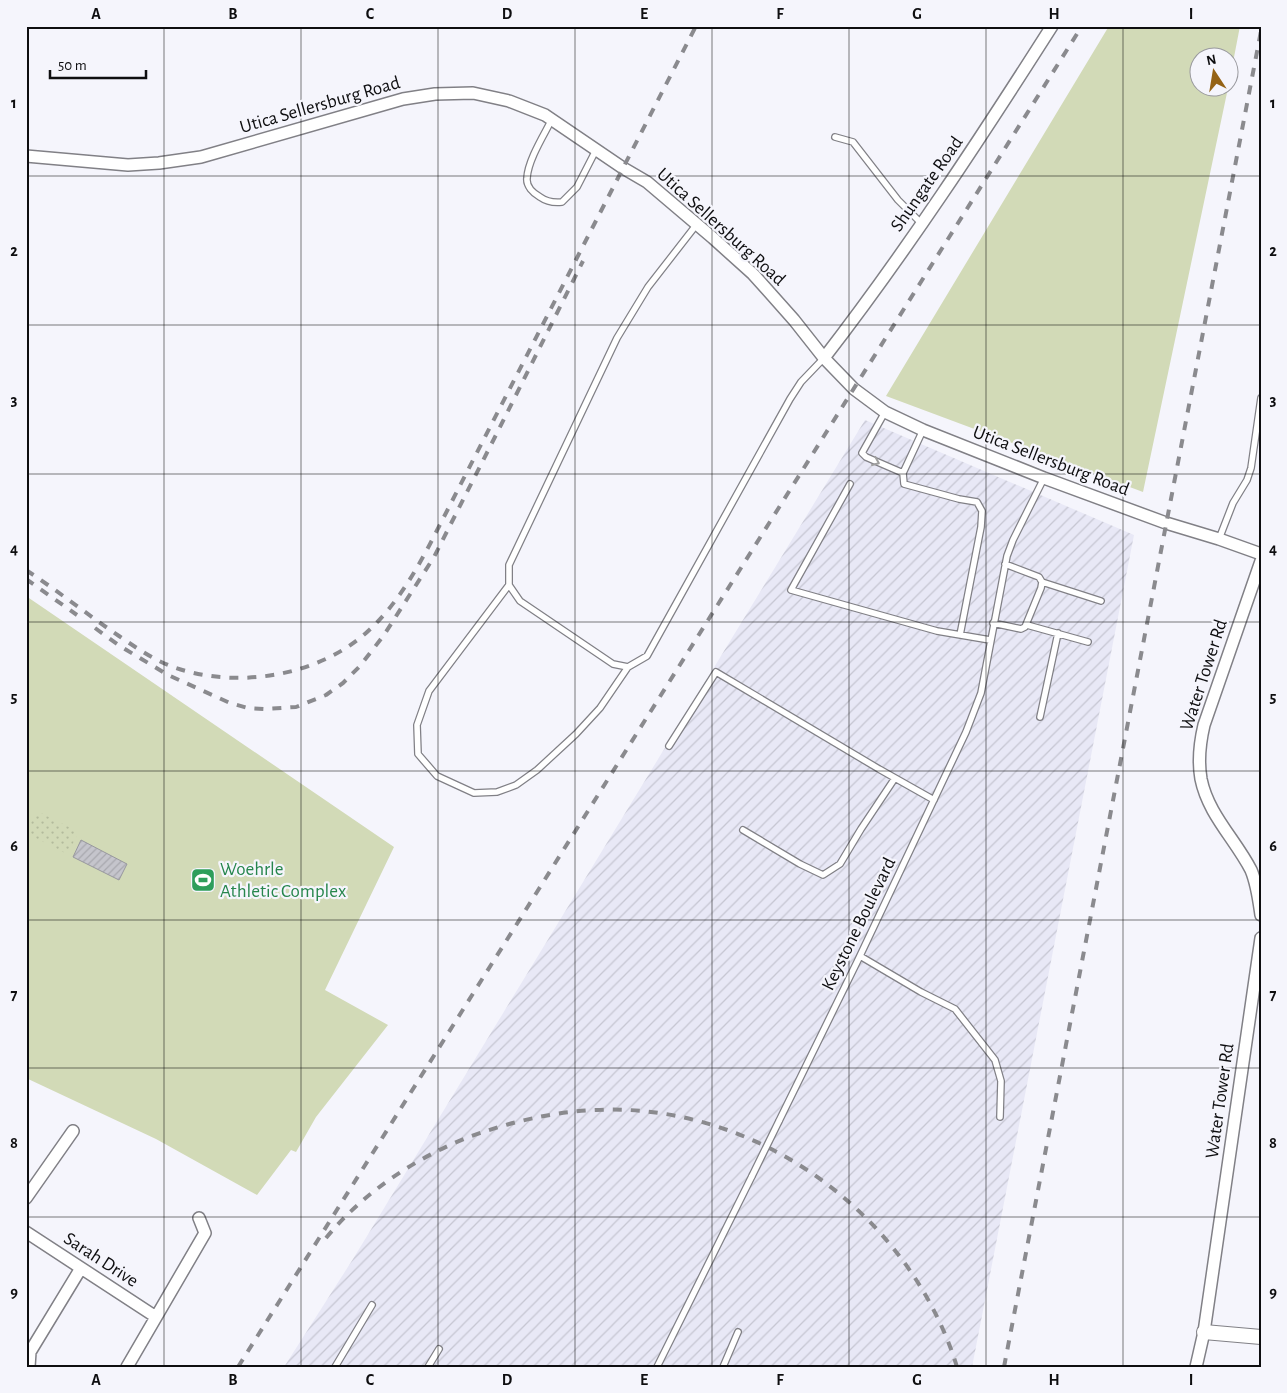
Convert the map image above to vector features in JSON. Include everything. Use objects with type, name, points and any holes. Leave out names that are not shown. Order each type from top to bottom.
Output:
[{"type":"street","name":"Shungate Road","points":[[824,358],[864,306],[989,125],[1052,26]]},
{"type":"street","name":"Utica Sellersburg Road","points":[[26,156],[128,165],[159,163],[193,158],[403,99],[435,94],[473,93],[509,101],[552,119],[596,150],[647,182],[753,274],[794,320],[824,358],[854,389],[884,412],[923,430],[1044,478],[1166,523],[1261,554]]},
{"type":"street","name":"Water Tower Rd","points":[[1261,560],[1204,725],[1200,744],[1201,778],[1207,797],[1219,823],[1251,872],[1259,898],[1261,915]]},
{"type":"street","name":"Water Tower Rd","points":[[1196,1367],[1204,1332],[1261,938]]},
{"type":"street","points":[[26,1198],[73,1131]]},
{"type":"street","points":[[127,1367],[205,1233],[198,1218]]},
{"type":"street","name":"Sarah Drive","points":[[26,1232],[156,1316]]},
{"type":"street","points":[[29,1367],[30,1352],[82,1268]]},
{"type":"street","points":[[1204,1332],[1261,1338]]},
{"type":"lane","points":[[552,119],[530,165],[527,179],[528,185],[534,193],[554,203],[562,202],[577,187],[596,150]]},
{"type":"lane","points":[[835,137],[853,142],[898,200],[921,223]]},
{"type":"lane","points":[[628,666],[613,664],[520,601],[509,585],[509,565],[617,338],[648,287],[697,224]]},
{"type":"lane","points":[[509,585],[429,691],[417,725],[418,754],[437,776],[474,792],[497,792],[516,785],[537,770],[576,734],[600,708],[628,666],[647,656],[790,399],[802,382],[824,358]]},
{"type":"lane","points":[[1219,539],[1233,503],[1247,480],[1251,468],[1261,398]]},
{"type":"lane","points":[[884,412],[862,453],[866,457],[903,473]]},
{"type":"lane","points":[[923,430],[903,473],[904,484],[977,502],[982,511],[981,527],[960,635]]},
{"type":"lane","name":"Keystone Boulevard","points":[[657,1367],[860,956],[966,732],[981,693],[993,623],[1012,540],[1044,478]]},
{"type":"lane","points":[[850,484],[790,590],[936,631],[990,640]]},
{"type":"lane","points":[[1005,564],[1039,577],[1042,582],[1101,601]]},
{"type":"lane","points":[[993,623],[1020,629],[1025,627],[1042,582]]},
{"type":"lane","points":[[1027,624],[1088,642]]},
{"type":"lane","points":[[1040,717],[1058,633]]},
{"type":"lane","points":[[669,746],[716,672],[934,800]]},
{"type":"lane","points":[[743,830],[800,864],[824,875],[840,864],[895,778]]},
{"type":"lane","points":[[860,956],[921,992],[955,1009],[995,1060],[1001,1082],[1000,1117]]},
{"type":"lane","points":[[335,1367],[372,1305]]},
{"type":"lane","points":[[723,1367],[738,1332]]},
{"type":"lane","points":[[428,1367],[439,1349]]},
{"type":"shaded area","points":[[865,420],[1134,535],[972,1367],[284,1367],[353,1259]]},
{"type":"green space","points":[[1109,26],[1240,26],[1236,48],[1190,48],[1190,98],[1226,98],[1143,492],[886,396]]},
{"type":"green space","name":"Woehrle Athletic Complex","points":[[26,596],[394,847],[325,990],[388,1025],[316,1117],[296,1152],[291,1150],[257,1195],[156,1139],[26,1078]]},
{"type":"green space","points":[[37,811],[79,832],[67,854],[26,833]]},
{"type":"building","points":[[81,840],[127,864],[119,880],[73,857]]},
{"type":"railway","points":[[26,570],[143,652],[168,665],[193,673],[218,677],[245,678],[272,675],[298,669],[322,660],[345,648],[366,633],[394,602],[424,556],[696,26]]},
{"type":"railway","points":[[238,1367],[1082,26]]},
{"type":"railway","points":[[1004,1367],[1261,31]]},
{"type":"railway","points":[[95,628],[120,646],[168,675],[230,703],[248,708],[296,707],[326,695],[343,683],[360,666],[384,635],[434,557],[583,261]]},
{"type":"railway","points":[[26,579],[77,615]]},
{"type":"railway","points":[[326,1238],[356,1206],[391,1178],[429,1155],[469,1137],[515,1122],[547,1115],[596,1110],[656,1112],[713,1125],[768,1147],[819,1178],[864,1216],[903,1261],[935,1312],[957,1367]]},
{"type":"place","name":"Woehrle Athletic Complex","points":[[203,880]]}]
